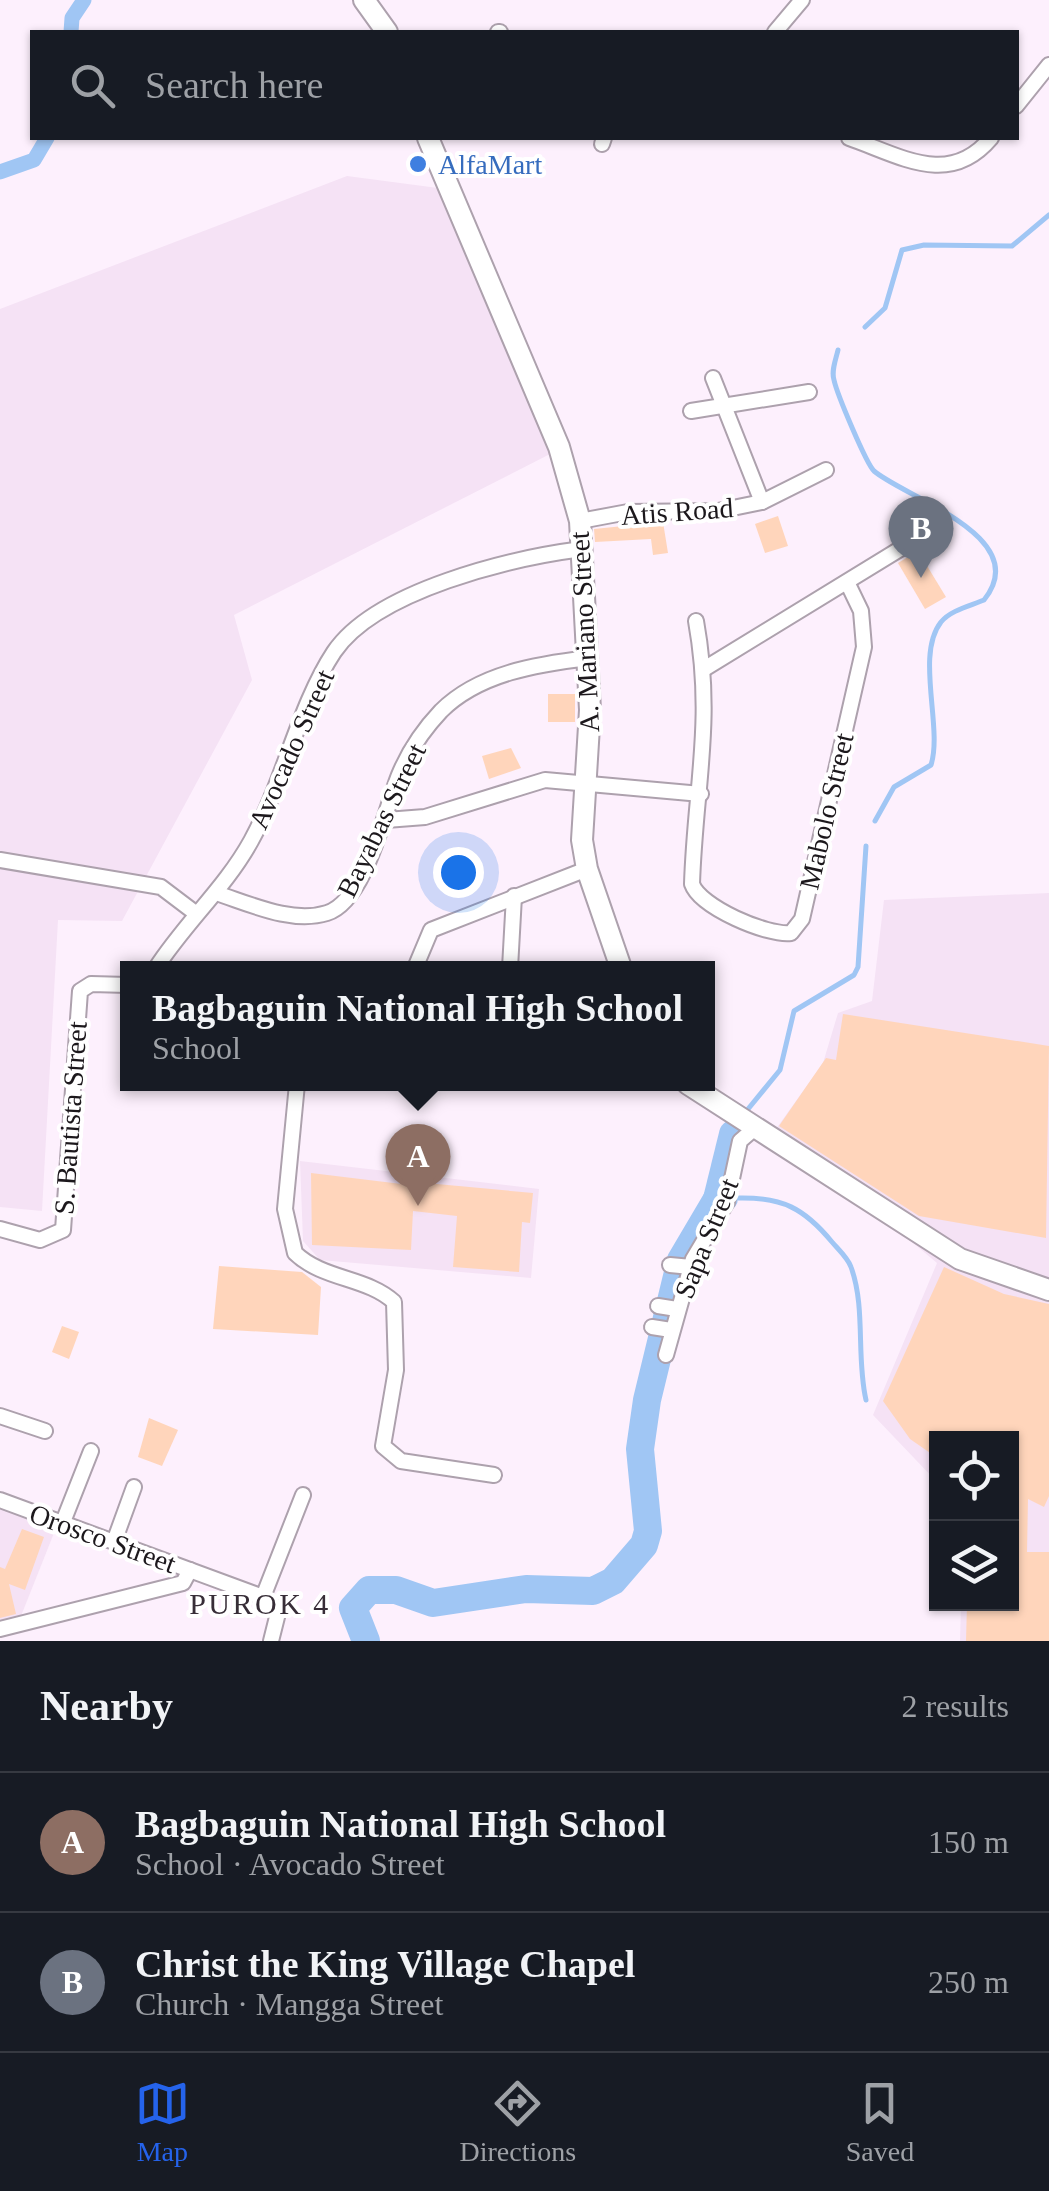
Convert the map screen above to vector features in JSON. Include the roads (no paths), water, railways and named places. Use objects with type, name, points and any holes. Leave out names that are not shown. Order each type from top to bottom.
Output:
[{"type":"street","points":[[364,0],[386,30]]},
{"type":"street","points":[[777,30],[802,0]]},
{"type":"street","points":[[1019,102],[1049,65]]},
{"type":"street","name":"A. Mariano Street","points":[[429,140],[559,447],[580,520],[589,658],[588,783],[582,840],[587,869],[619,961]]},
{"type":"street","points":[[855,140],[917,162],[953,166],[974,157],[989,140]]},
{"type":"street","points":[[713,378],[762,502]]},
{"type":"street","points":[[691,411],[810,392]]},
{"type":"street","name":"Atis Road","points":[[580,520],[628,512],[718,511],[762,502],[826,470]]},
{"type":"street","points":[[704,669],[918,538]]},
{"type":"street","name":"Avocado Street","points":[[161,961],[194,912],[216,893],[251,842],[323,673],[344,641],[404,600],[467,571],[582,549]]},
{"type":"street","name":"Mabolo Street","points":[[701,794],[692,874],[695,892],[707,904],[770,932],[791,933],[798,928],[864,647],[861,611],[847,582]]},
{"type":"street","points":[[386,820],[424,817],[545,780],[701,794],[706,728],[704,669],[696,621]]},
{"type":"street","name":"Bayabas Street","points":[[216,893],[263,910],[310,916],[331,912],[348,900],[386,820],[400,773],[442,709],[484,682],[518,670],[589,658]]},
{"type":"street","points":[[0,860],[161,887],[194,912]]},
{"type":"street","points":[[418,961],[431,930],[587,869]]},
{"type":"street","points":[[510,961],[514,896]]},
{"type":"street","name":"S. Bautista Street","points":[[0,1229],[40,1240],[54,1238],[62,1230],[80,991],[91,984],[120,985]]},
{"type":"street","points":[[295,1091],[285,1209],[295,1253],[334,1278],[384,1294],[394,1302],[396,1370],[383,1446],[400,1461],[494,1475]]},
{"type":"street","points":[[699,1091],[960,1259],[1049,1290]]},
{"type":"street","name":"Sapa Street","points":[[666,1355],[662,1329],[682,1266],[727,1202],[747,1123]]},
{"type":"street","points":[[0,1416],[45,1431]]},
{"type":"street","points":[[63,1522],[91,1451]]},
{"type":"street","points":[[114,1542],[134,1487]]},
{"type":"street","points":[[270,1641],[279,1609],[268,1605],[263,1597],[303,1495]]},
{"type":"street","name":"Orosco Street","points":[[0,1500],[263,1597]]},
{"type":"street","points":[[0,1629],[183,1583],[190,1570]]},
{"type":"waterway","points":[[71,30],[72,18],[84,0]]},
{"type":"waterway","points":[[0,172],[34,160],[46,140]]},
{"type":"waterway","points":[[865,327],[885,308],[902,250],[924,245],[1012,246],[1049,215]]},
{"type":"waterway","points":[[838,350],[834,380],[874,471],[980,538],[993,557],[995,577],[984,600],[950,614],[934,636],[930,653],[934,731],[931,765],[894,787],[875,821]]},
{"type":"waterway","points":[[744,1114],[780,1070],[794,1011],[854,975],[858,967],[866,846]]},
{"type":"waterway","points":[[717,1199],[733,1134]]},
{"type":"waterway","points":[[366,1641],[353,1608],[369,1590],[396,1590],[433,1603],[526,1589],[593,1591],[613,1581],[644,1545],[648,1531],[640,1449],[647,1400],[681,1260],[717,1199],[724,1198]]},
{"type":"waterway","points":[[738,1198],[780,1203],[802,1213],[848,1260],[856,1283],[866,1400]]},
{"type":"place","name":"AlfaMart","points":[[418,164]]},
{"type":"place","name":"Christ the King Village Chapel","points":[[921,578]]},
{"type":"place","name":"Bagbaguin National High School","points":[[418,1206]]},
{"type":"district","name":"PUROK 4","points":[[260,1604]]}]
